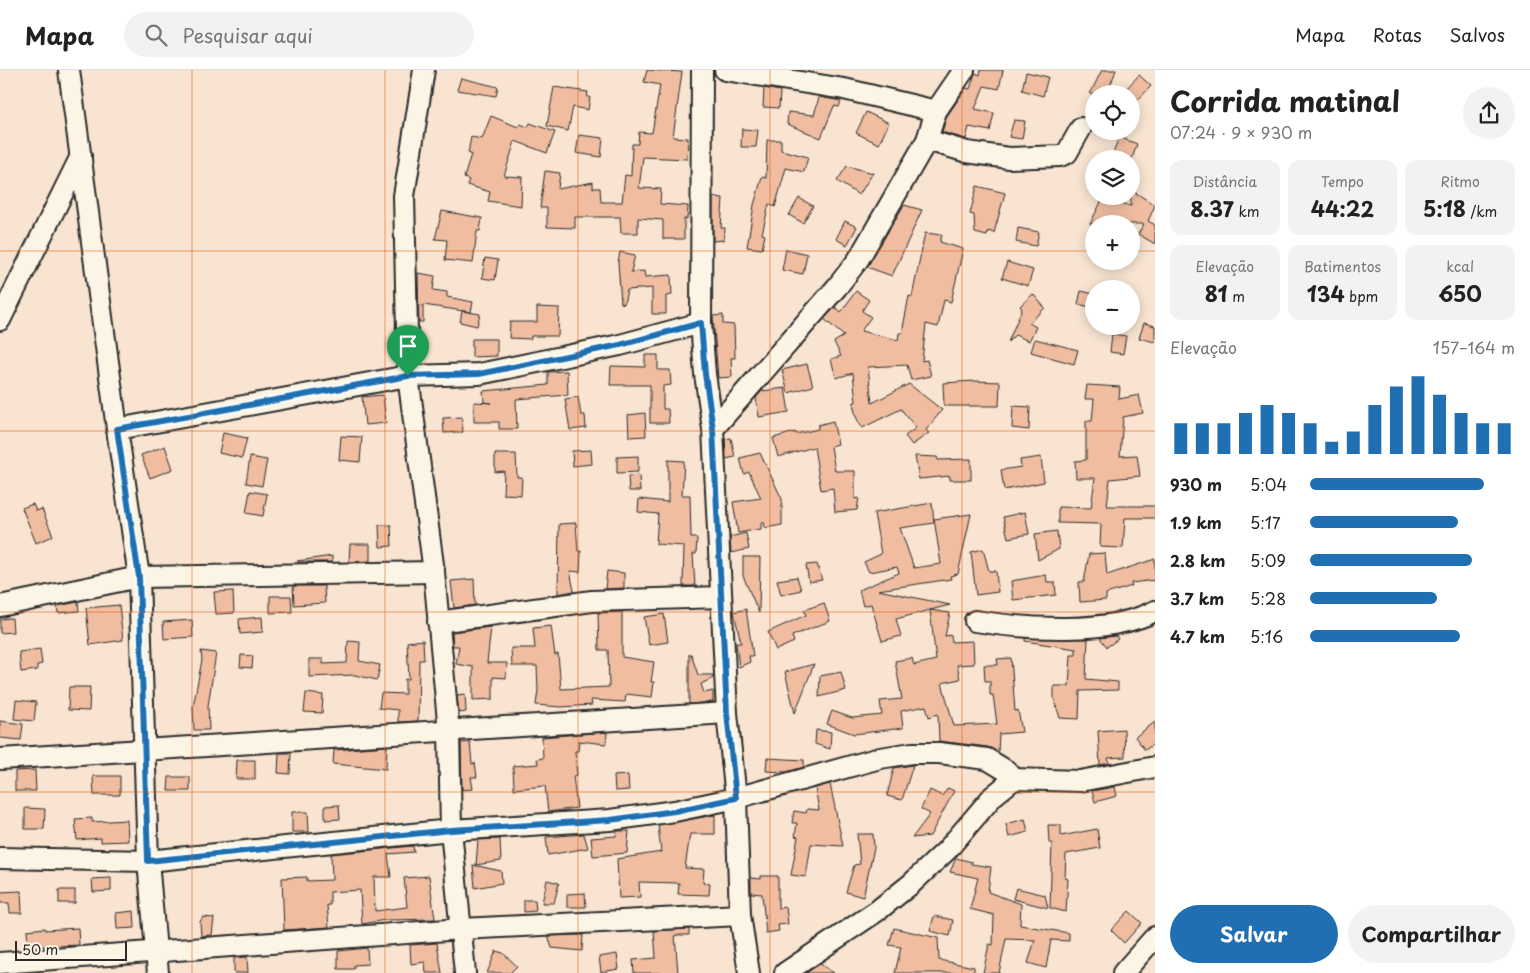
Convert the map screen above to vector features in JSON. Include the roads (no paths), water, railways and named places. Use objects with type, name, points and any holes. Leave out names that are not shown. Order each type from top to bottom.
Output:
[{"type":"street","points":[[69,70],[117,429],[139,577],[148,861],[158,973]]},
{"type":"street","points":[[424,70],[404,196],[408,376],[434,572],[449,732],[451,830],[465,973]]},
{"type":"street","points":[[702,70],[701,323],[705,374],[713,429],[727,713],[736,798],[740,915],[749,973]]},
{"type":"street","points":[[725,70],[844,88],[936,111]]},
{"type":"street","points":[[713,429],[837,287],[858,260],[927,140],[936,111],[964,70]]},
{"type":"street","points":[[927,140],[967,152],[1009,158],[1060,156],[1068,153],[1080,128]]},
{"type":"street","points":[[0,320],[81,156]]},
{"type":"street","points":[[117,429],[408,376],[479,374],[611,347],[701,323]]},
{"type":"street","points":[[0,606],[139,577],[434,572]]},
{"type":"street","points":[[438,622],[592,601],[721,598]]},
{"type":"street","points":[[975,621],[1025,627],[1063,628],[1125,623],[1155,611]]},
{"type":"street","points":[[0,759],[144,748],[449,732],[727,713]]},
{"type":"street","points":[[0,858],[148,861],[451,830],[610,820],[675,811],[736,798],[880,758],[912,753],[939,753],[988,759],[1008,771],[1014,779]]},
{"type":"street","points":[[785,973],[877,911],[911,884],[947,850],[993,796],[1014,779],[1080,780],[1155,767]]},
{"type":"street","points":[[0,963],[461,929],[740,915]]},
{"type":"street","points":[[1123,973],[1155,937]]}]
